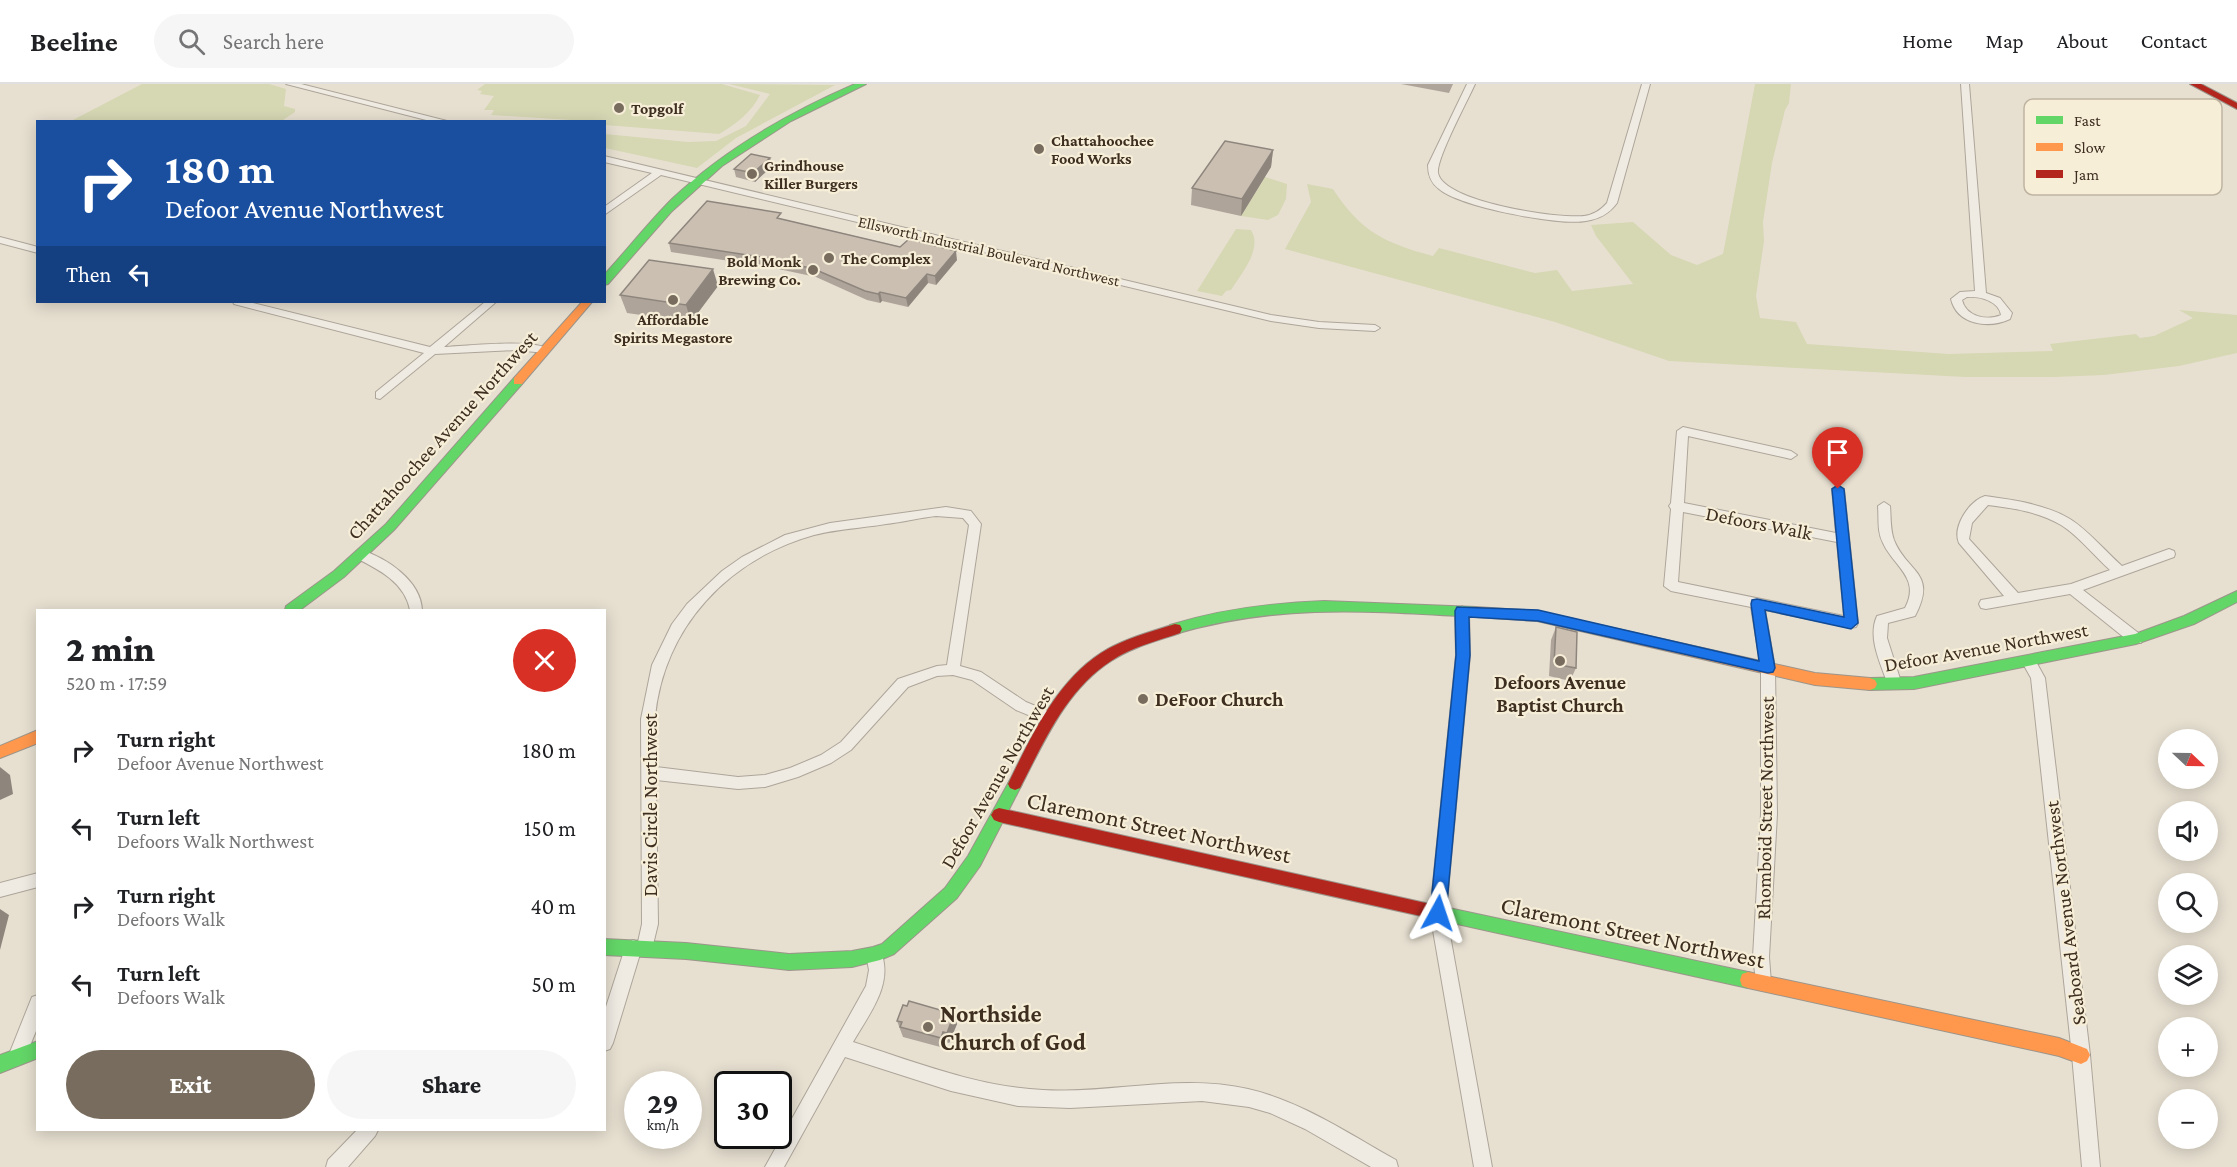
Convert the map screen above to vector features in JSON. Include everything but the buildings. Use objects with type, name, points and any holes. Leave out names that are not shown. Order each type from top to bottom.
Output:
[{"type":"street","points":[[290,84],[439,120]]},
{"type":"street","points":[[606,280],[660,218],[698,181],[727,158],[784,121],[861,84]]},
{"type":"street","points":[[1471,84],[1433,165],[1431,173],[1435,181],[1450,193],[1462,198],[1571,219],[1598,215],[1607,210],[1612,203],[1646,84]]},
{"type":"street","points":[[1965,84],[1981,294]]},
{"type":"street","points":[[2194,84],[2237,106]]},
{"type":"street","name":"Ellsworth Industrial Boulevard Northwest","points":[[606,159],[1271,318],[1319,325],[1375,328]]},
{"type":"street","points":[[606,211],[660,172]]},
{"type":"street","points":[[0,240],[36,249]]},
{"type":"street","points":[[242,303],[431,351],[516,347],[545,350]]},
{"type":"street","points":[[380,395],[491,303]]},
{"type":"street","name":"Chattahoochee Avenue Northwest","points":[[292,609],[361,555],[436,476],[586,303]]},
{"type":"street","name":"Defoors Walk","points":[[1791,455],[1683,431],[1671,586],[1851,623],[1838,489]]},
{"type":"street","points":[[2015,599],[1963,540],[1962,527],[1966,519],[1985,500],[2019,505],[2051,514],[2067,523],[2120,572]]},
{"type":"street","name":"Defoors Walk","points":[[1676,506],[1843,539]]},
{"type":"street","points":[[1884,506],[1888,542],[1909,569],[1917,584],[1918,601],[1910,612],[1882,620],[1880,638],[1895,685]]},
{"type":"street","name":"Davis Circle Northwest","points":[[606,1038],[650,924],[648,719],[652,691],[664,651],[682,620],[706,592],[754,557],[810,532],[927,513],[960,512],[972,517],[975,524],[952,670]]},
{"type":"street","points":[[1986,603],[2066,591],[2169,554]]},
{"type":"street","points":[[361,555],[407,586],[414,596],[416,609]]},
{"type":"street","points":[[2066,591],[2136,639]]},
{"type":"street","name":"Defoor Avenue Northwest","points":[[606,946],[789,962],[852,960],[874,955],[900,940],[951,892],[974,861],[1050,718],[1077,682],[1104,658],[1143,639],[1189,624],[1247,612],[1302,607],[1364,606],[1538,615],[1836,683],[1895,685],[2029,662],[2136,639],[2189,620],[2237,596]]},
{"type":"street","name":"Rhomboid Street Northwest","points":[[1757,604],[1768,668],[1768,814],[1761,957],[1763,983]]},
{"type":"street","points":[[1462,611],[1463,655],[1438,913],[1483,1167]]},
{"type":"street","name":"Seaboard Avenue Northwest","points":[[2029,662],[2038,678],[2081,1054],[2091,1167]]},
{"type":"street","points":[[648,774],[664,773],[738,783],[765,781],[793,773],[826,759],[846,746],[903,683],[937,671],[952,670],[976,676],[1021,706],[1050,718]]},
{"type":"street","points":[[0,752],[36,737]]},
{"type":"street","name":"Claremont Street Northwest","points":[[999,814],[1438,913],[2059,1047],[2081,1054]]},
{"type":"street","points":[[0,890],[36,881]]},
{"type":"street","points":[[774,1167],[874,988],[877,970],[874,955]]},
{"type":"street","points":[[17,1057],[36,1008]]},
{"type":"street","points":[[842,1047],[969,1087],[1019,1097],[1071,1100],[1205,1092],[1254,1099],[1296,1115],[1389,1167]]},
{"type":"street","points":[[0,1064],[36,1050]]},
{"type":"street","points":[[335,1167],[368,1131]]},
{"type":"green space","points":[[142,84],[269,84],[286,89],[284,106],[295,109],[295,112],[283,120],[73,120]]},
{"type":"green space","name":"Topgolf","points":[[485,84],[722,84],[760,95],[743,118],[719,134],[606,125],[606,120],[491,115],[494,110],[484,110],[494,96],[480,94],[482,91],[477,90]]},
{"type":"green space","points":[[729,84],[835,85],[736,138],[697,168],[606,148],[606,134],[688,142],[716,141],[746,126],[770,94]]},
{"type":"green space","points":[[1755,84],[1791,84],[1789,103],[1785,110],[1772,163],[1763,222],[1764,241],[1756,296],[1760,318],[1796,322],[1807,344],[1949,354],[2053,351],[2050,344],[2136,334],[2140,338],[2154,336],[2193,318],[2179,310],[2237,315],[2237,353],[2179,366],[2104,375],[2054,377],[1965,377],[1669,361],[1555,322],[1285,249],[1311,202],[1307,184],[1333,189],[1343,204],[1364,226],[1375,234],[1401,246],[1433,256],[1439,248],[1535,273],[1557,270],[1572,291],[1633,284],[1596,236],[1591,225],[1633,222],[1671,255],[1697,265],[1723,254]]},
{"type":"green space","points":[[1265,177],[1287,184],[1286,199],[1278,215],[1268,220],[1241,216]]},
{"type":"green space","points":[[1236,229],[1251,230],[1254,237],[1253,253],[1245,269],[1231,290],[1226,291],[1222,296],[1197,291]]},
{"type":"traffic: fast","points":[[606,280],[667,210],[719,164],[764,133],[862,84]]},
{"type":"traffic: fast","points":[[292,609],[339,574],[390,527],[518,381]]},
{"type":"traffic: fast","points":[[1870,684],[1914,683],[2136,639],[2189,620],[2237,596]]},
{"type":"traffic: fast","points":[[1175,629],[1211,618],[1286,607],[1362,606],[1476,612]]},
{"type":"traffic: fast","points":[[606,947],[686,951],[789,962],[852,959],[874,955],[888,949],[951,893],[974,861],[1015,784]]},
{"type":"traffic: fast","points":[[1430,911],[1748,980]]},
{"type":"traffic: fast","points":[[0,1064],[36,1050]]},
{"type":"traffic: slow","points":[[518,381],[586,303]]},
{"type":"traffic: slow","points":[[1476,612],[1537,616],[1815,679],[1870,684]]},
{"type":"traffic: slow","points":[[0,752],[36,737]]},
{"type":"traffic: slow","points":[[1748,980],[2059,1047],[2081,1055]]},
{"type":"traffic: jam","points":[[2194,84],[2237,106]]},
{"type":"traffic: jam","points":[[1015,784],[1042,731],[1076,682],[1106,657],[1122,648],[1175,629]]},
{"type":"traffic: jam","points":[[999,815],[1430,911]]},
{"type":"place","name":"Topgolf","points":[[619,108]]},
{"type":"place","name":"Chattahoochee Food Works","points":[[1039,149]]},
{"type":"place","name":"Grindhouse Killer Burgers","points":[[752,174]]},
{"type":"place","name":"The Complex","points":[[829,258]]},
{"type":"place","name":"Bold Monk Brewing Co.","points":[[813,270]]},
{"type":"place","name":"Affordable Spirits Megastore","points":[[673,300]]},
{"type":"place","name":"Defoors Avenue Baptist Church","points":[[1560,661]]},
{"type":"place","name":"DeFoor Church","points":[[1143,699]]},
{"type":"place","name":"Northside Church of God","points":[[928,1027]]},
{"type":"route","points":[[1438,913],[1463,655],[1462,611],[1538,615],[1768,668],[1757,604],[1851,623],[1838,489]]}]
